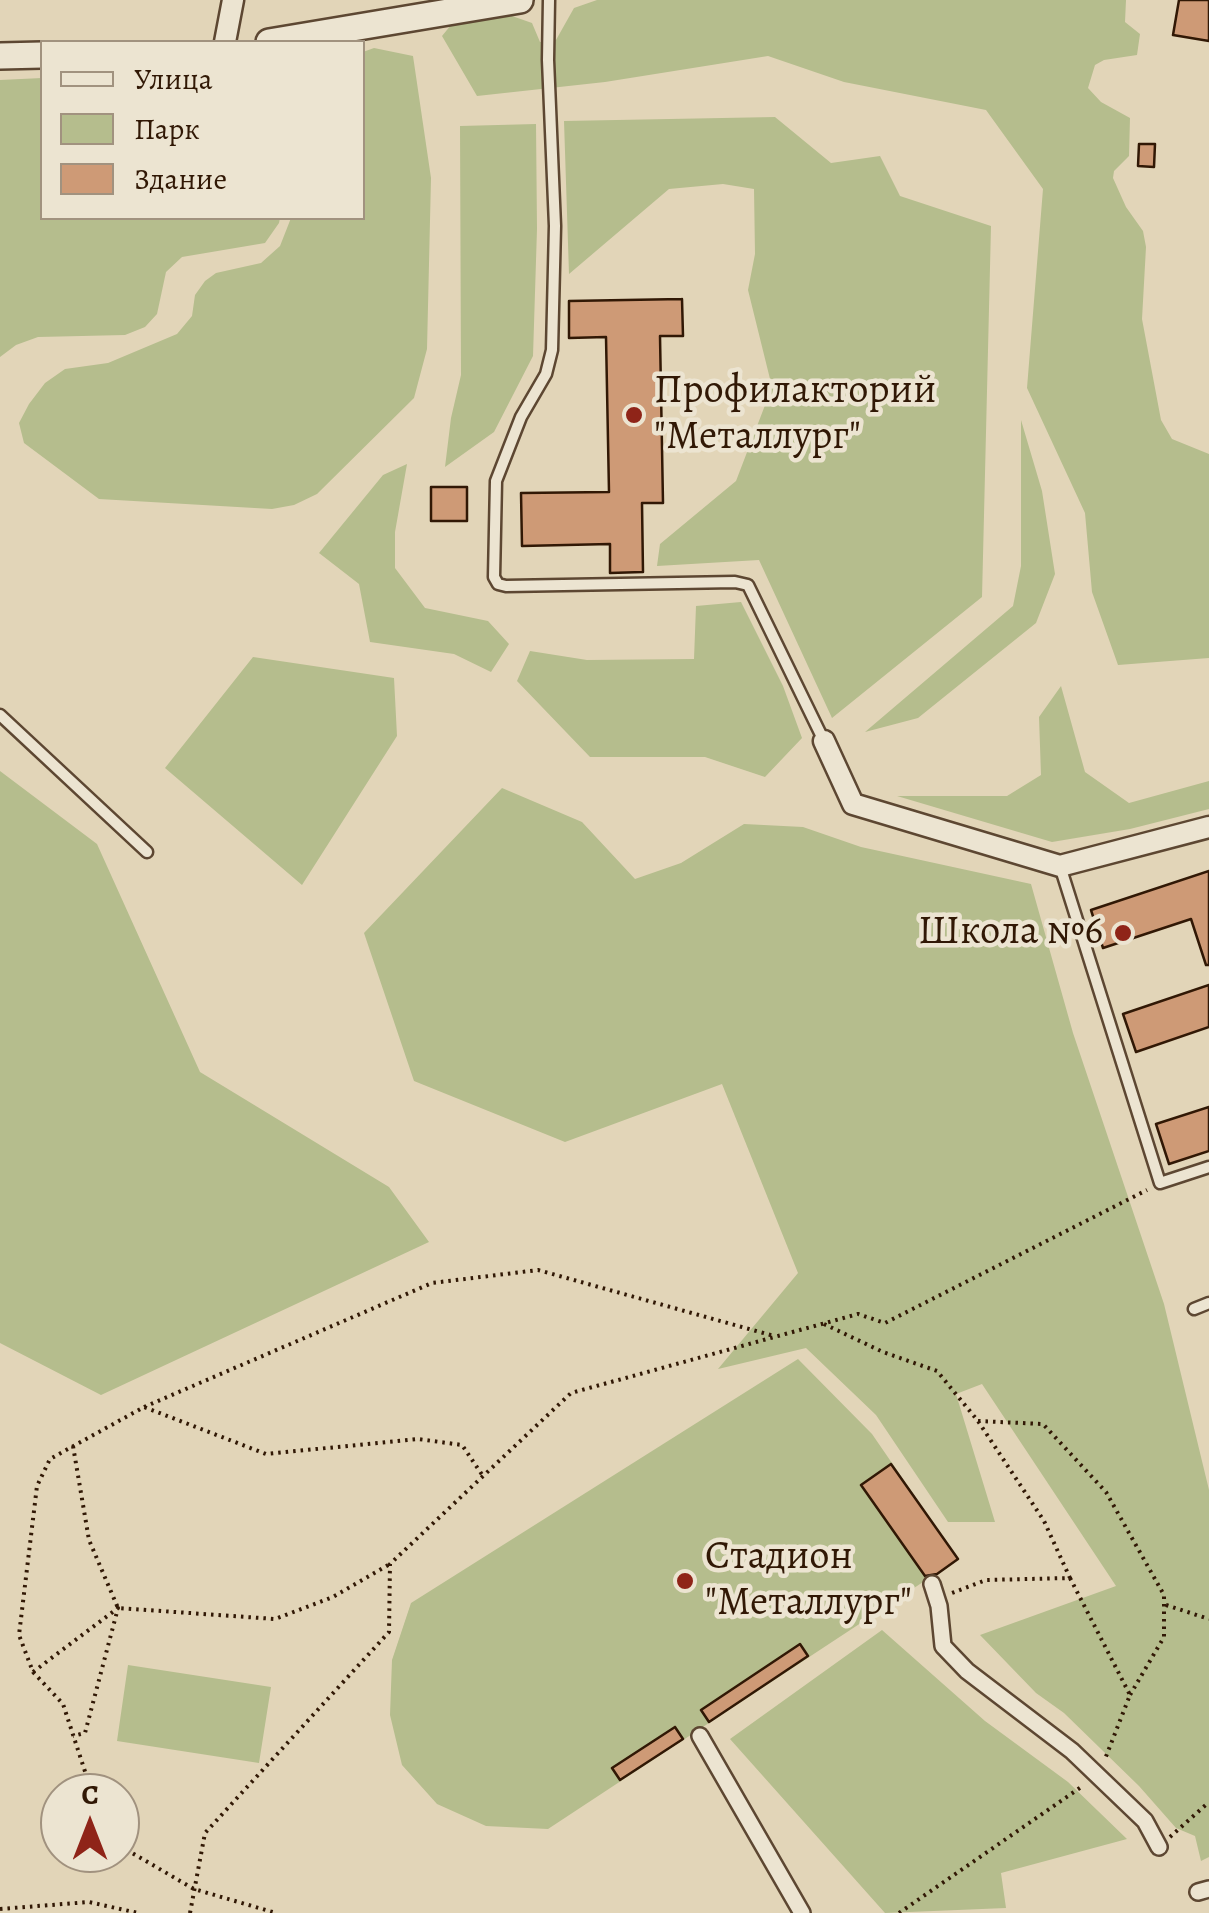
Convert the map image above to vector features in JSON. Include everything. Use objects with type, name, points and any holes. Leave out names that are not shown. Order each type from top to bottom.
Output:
[{"type":"street","points":[[225,40],[233,0]]},
{"type":"street","points":[[281,40],[520,0]]},
{"type":"street","points":[[0,56],[40,56]]},
{"type":"street","points":[[824,741],[852,804],[1060,866],[1209,827]]},
{"type":"street","points":[[934,1592],[943,1646],[966,1671],[1045,1729],[1098,1776],[1145,1821],[1159,1847]]},
{"type":"street","points":[[700,1736],[802,1913]]},
{"type":"lane","points":[[549,0],[555,226],[552,350],[546,374],[521,417],[496,481],[494,577],[498,584],[506,586],[735,582],[748,585],[824,741]]},
{"type":"lane","points":[[0,715],[148,852]]},
{"type":"lane","points":[[1060,866],[1160,1183],[1209,1167]]},
{"type":"lane","points":[[1194,1309],[1209,1303]]},
{"type":"path","points":[[33,1672],[118,1608],[275,1619],[333,1598],[390,1564],[571,1393],[858,1314],[885,1323],[1160,1183]]},
{"type":"path","points":[[85,1773],[63,1704],[33,1672],[19,1635],[37,1486],[50,1459],[144,1407],[432,1283],[538,1270],[776,1336]]},
{"type":"path","points":[[824,1324],[883,1352],[937,1371],[978,1421],[1044,1521],[1130,1696]]},
{"type":"path","points":[[144,1407],[266,1454],[418,1439],[462,1444],[484,1476]]},
{"type":"path","points":[[899,1913],[1098,1776],[1130,1696],[1164,1637],[1164,1595],[1106,1492],[1043,1424],[978,1421]]},
{"type":"path","points":[[73,1446],[88,1540],[118,1608],[85,1733],[73,1736]]},
{"type":"path","points":[[190,1913],[205,1833],[389,1632],[390,1564]]},
{"type":"path","points":[[934,1592],[986,1580],[1070,1578]]},
{"type":"path","points":[[1164,1604],[1209,1619]]},
{"type":"path","points":[[1159,1847],[1209,1802]]},
{"type":"path","points":[[140,1858],[194,1889],[276,1913]]},
{"type":"path","points":[[0,1909],[89,1902],[138,1913]]},
{"type":"green space","points":[[597,0],[1126,0],[1125,22],[1140,34],[1137,55],[1095,65],[1088,88],[1101,102],[1130,118],[1129,156],[1114,171],[1113,178],[1143,231],[1146,247],[1142,319],[1161,420],[1172,439],[1209,454],[1209,658],[1118,665],[1092,592],[1085,513],[1027,388],[1043,189],[986,110],[844,82],[768,56],[605,82],[477,96],[442,36],[451,25],[512,16],[532,23],[540,42],[556,40],[574,8]]},
{"type":"green space","points":[[374,48],[413,56],[431,178],[427,349],[414,398],[317,494],[294,505],[272,509],[99,499],[24,443],[19,423],[29,404],[45,383],[65,369],[108,363],[177,334],[192,316],[195,295],[205,281],[216,273],[261,263],[280,246],[290,220],[365,220],[365,51]]},
{"type":"green space","points":[[40,78],[40,220],[280,220],[279,223],[265,243],[182,257],[166,272],[157,314],[145,327],[125,335],[38,337],[16,345],[0,357],[0,80]]},
{"type":"green space","points":[[775,117],[831,163],[880,156],[900,196],[991,226],[982,597],[832,718],[759,560],[657,566],[660,544],[736,481],[772,387],[748,290],[755,254],[754,189],[723,184],[669,189],[569,274],[564,121]]},
{"type":"green space","points":[[536,124],[533,356],[494,432],[445,467],[461,375],[460,126]]},
{"type":"green space","points":[[1021,420],[1042,491],[1055,574],[1036,623],[918,718],[865,732],[1013,606],[1021,566]]},
{"type":"green space","points":[[407,464],[395,532],[395,568],[425,608],[488,621],[509,644],[491,672],[454,654],[370,642],[359,584],[319,553],[383,475]]},
{"type":"green space","points":[[741,602],[783,686],[802,738],[765,777],[705,757],[590,757],[517,681],[530,651],[587,660],[694,659],[696,606]]},
{"type":"green space","points":[[253,657],[394,678],[397,736],[302,885],[165,768]]},
{"type":"green space","points":[[1061,686],[1085,772],[1129,803],[1209,781],[1209,809],[1130,829],[1052,842],[897,796],[1007,796],[1041,775],[1039,717]]},
{"type":"green space","points":[[0,771],[97,844],[200,1072],[389,1187],[429,1242],[101,1395],[0,1343]]},
{"type":"green space","points":[[502,788],[582,822],[635,879],[681,863],[744,824],[803,827],[861,847],[1031,884],[1073,1033],[1164,1304],[1209,1490],[1209,1857],[1201,1861],[1195,1836],[1176,1828],[1139,1786],[1064,1713],[1036,1693],[980,1635],[1116,1586],[982,1384],[956,1394],[995,1522],[948,1522],[876,1415],[806,1348],[718,1369],[798,1273],[722,1084],[565,1142],[414,1081],[364,933]]},
{"type":"green space","name":"Стадион \"Металлург\"","points":[[798,1359],[872,1434],[958,1559],[548,1829],[486,1826],[437,1804],[402,1765],[390,1715],[392,1660],[411,1603]]},
{"type":"green space","points":[[882,1630],[985,1721],[1068,1782],[1127,1839],[1001,1873],[1006,1908],[885,1913],[730,1739]]},
{"type":"green space","points":[[128,1665],[271,1687],[259,1763],[117,1741]]},
{"type":"building","points":[[1179,0],[1209,0],[1209,41],[1173,35]]},
{"type":"building","points":[[1139,144],[1155,144],[1154,167],[1138,166]]},
{"type":"building","name":"Профилакторий \"Металлург\"","points":[[682,299],[683,336],[660,336],[663,503],[642,503],[643,572],[610,573],[610,544],[522,546],[521,493],[609,492],[606,337],[569,338],[569,301]]},
{"type":"building","points":[[431,487],[467,487],[467,521],[431,521]]},
{"type":"building","name":"Школа №6","points":[[1209,871],[1209,965],[1191,919],[1103,948],[1091,910]]},
{"type":"building","name":"Школа №6","points":[[1209,985],[1209,1027],[1136,1052],[1123,1014]]},
{"type":"building","points":[[1209,1107],[1209,1151],[1169,1164],[1156,1124]]},
{"type":"building","points":[[891,1464],[958,1559],[937,1574],[925,1576],[861,1485]]},
{"type":"building","points":[[800,1644],[808,1656],[709,1722],[701,1710]]},
{"type":"building","points":[[675,1727],[683,1739],[620,1780],[612,1768]]},
{"type":"place","name":"Профилакторий \"Металлург\"","points":[[634,415]]},
{"type":"place","name":"Школа №6","points":[[1123,933]]},
{"type":"place","name":"Стадион \"Металлург\"","points":[[685,1581]]}]
